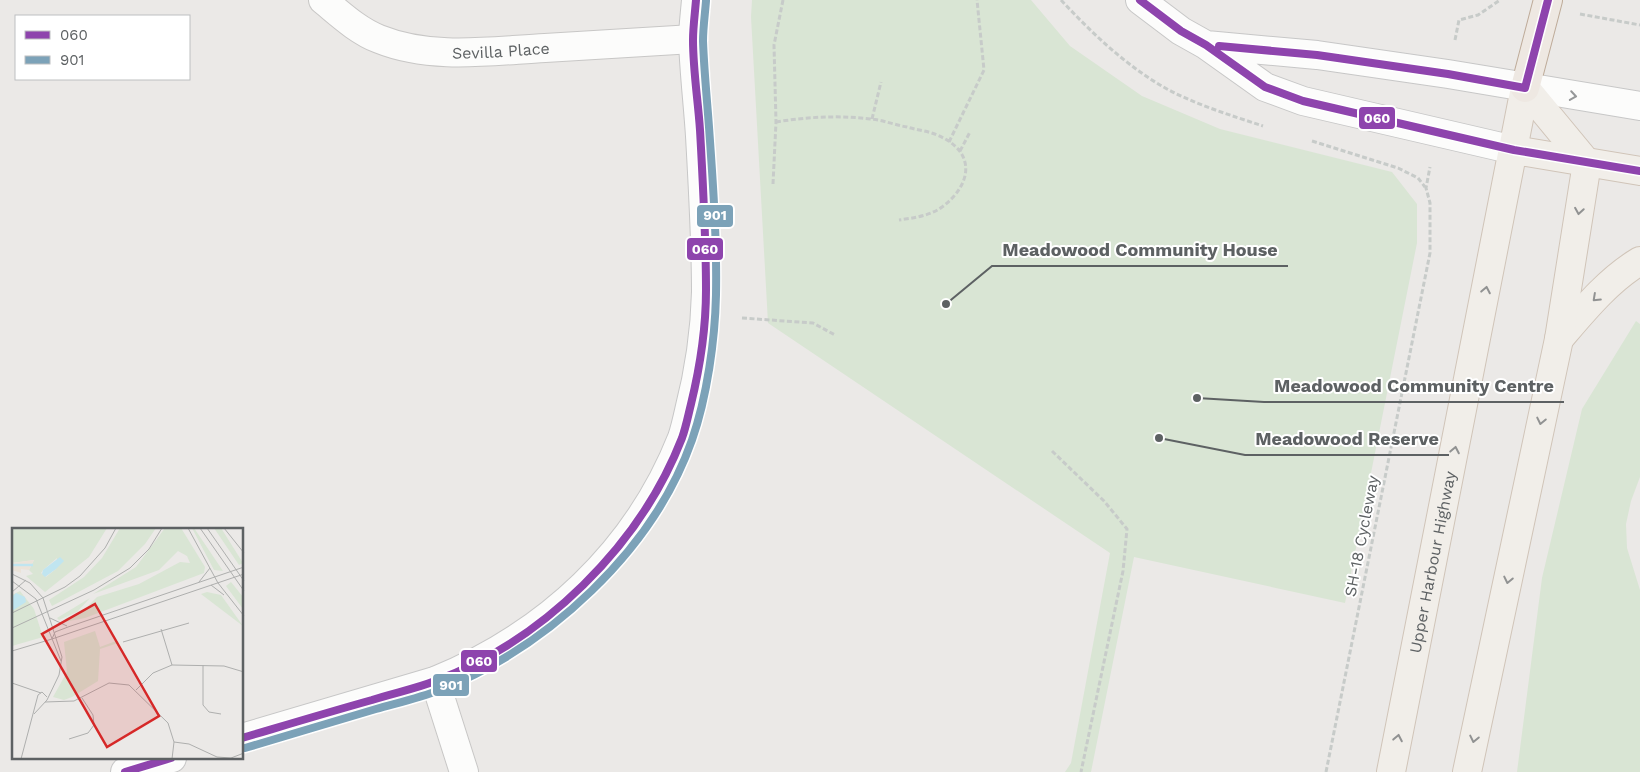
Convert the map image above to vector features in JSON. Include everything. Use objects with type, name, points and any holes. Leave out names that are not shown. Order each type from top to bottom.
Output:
[{"type":"highway","points":[[1525,88],[1548,0]]},
{"type":"main road","name":"Upper Harbour Highway","points":[[1391,772],[1525,88]]},
{"type":"main road","points":[[1467,772],[1559,339],[1587,163],[1525,88]]},
{"type":"main road","points":[[1514,150],[1640,171]]},
{"type":"main road","points":[[1559,339],[1609,285],[1640,261]]},
{"type":"street","name":"Sevilla Place","points":[[322,0],[349,22],[377,39],[408,48],[435,52],[473,52],[693,40]]},
{"type":"street","points":[[244,737],[435,681],[495,653],[532,629],[567,602],[606,564],[663,481],[682,436],[695,389],[702,346],[706,292],[704,191],[693,40],[696,0]]},
{"type":"street","points":[[1140,0],[1181,31],[1206,45],[1266,87],[1303,101],[1514,150]]},
{"type":"street","points":[[1206,45],[1317,55],[1448,74],[1640,106]]},
{"type":"street","points":[[435,681],[464,772]]},
{"type":"street","points":[[125,772],[165,760]]},
{"type":"path","points":[[773,184],[776,122],[774,45],[783,0]]},
{"type":"path","points":[[949,142],[984,70],[977,0]]},
{"type":"path","points":[[1459,20],[1478,15],[1500,0]]},
{"type":"path","points":[[1588,15],[1640,25]]},
{"type":"path","points":[[872,119],[880,82]]},
{"type":"path","points":[[776,122],[836,117],[872,119],[936,134],[949,142],[960,151],[966,162],[967,174],[957,193],[941,208],[919,217],[899,220]]},
{"type":"path","points":[[960,151],[970,132]]},
{"type":"path","name":"SH-18 Cycleway","points":[[1326,772],[1430,253],[1430,203],[1426,188]]},
{"type":"path","points":[[742,318],[814,322],[835,335]]},
{"type":"path","points":[[1052,451],[1104,501],[1127,529],[1123,571],[1081,772]]},
{"type":"green space","points":[[752,0],[1031,0],[1070,46],[1142,96],[1220,129],[1392,172],[1417,204],[1417,243],[1345,603],[1134,557],[1091,772],[1065,772],[1071,763],[1110,553],[768,323],[751,17]]},
{"type":"green space","points":[[1636,321],[1640,324],[1640,477],[1631,501],[1626,524],[1627,548],[1640,590],[1640,772],[1517,772],[1542,578],[1582,409]]},
{"type":"transit line","name":"060","points":[[244,737],[420,686],[475,664],[513,641],[550,615],[583,585],[614,552],[641,516],[664,478],[682,438],[697,376],[704,333],[706,305],[705,230],[700,130],[693,51],[696,0]]},
{"type":"transit line","name":"060","points":[[1140,0],[1181,31],[1206,45],[1265,87],[1303,101],[1514,150],[1640,171]]},
{"type":"transit line","name":"060","points":[[1219,46],[1317,55],[1448,74],[1525,88],[1548,0]]},
{"type":"transit line","name":"901","points":[[245,748],[424,696],[480,671],[519,648],[557,621],[592,590],[624,557],[651,520],[674,481],[692,440],[706,387],[714,331],[716,295],[715,232],[703,41],[706,1]]},
{"type":"transit line","name":"060","points":[[125,772],[164,760]]},
{"type":"place","name":"Meadowood Community House","points":[[946,304]]},
{"type":"place","name":"Meadowood Community Centre","points":[[1197,398]]},
{"type":"place","name":"Meadowood Reserve","points":[[1159,438]]}]
